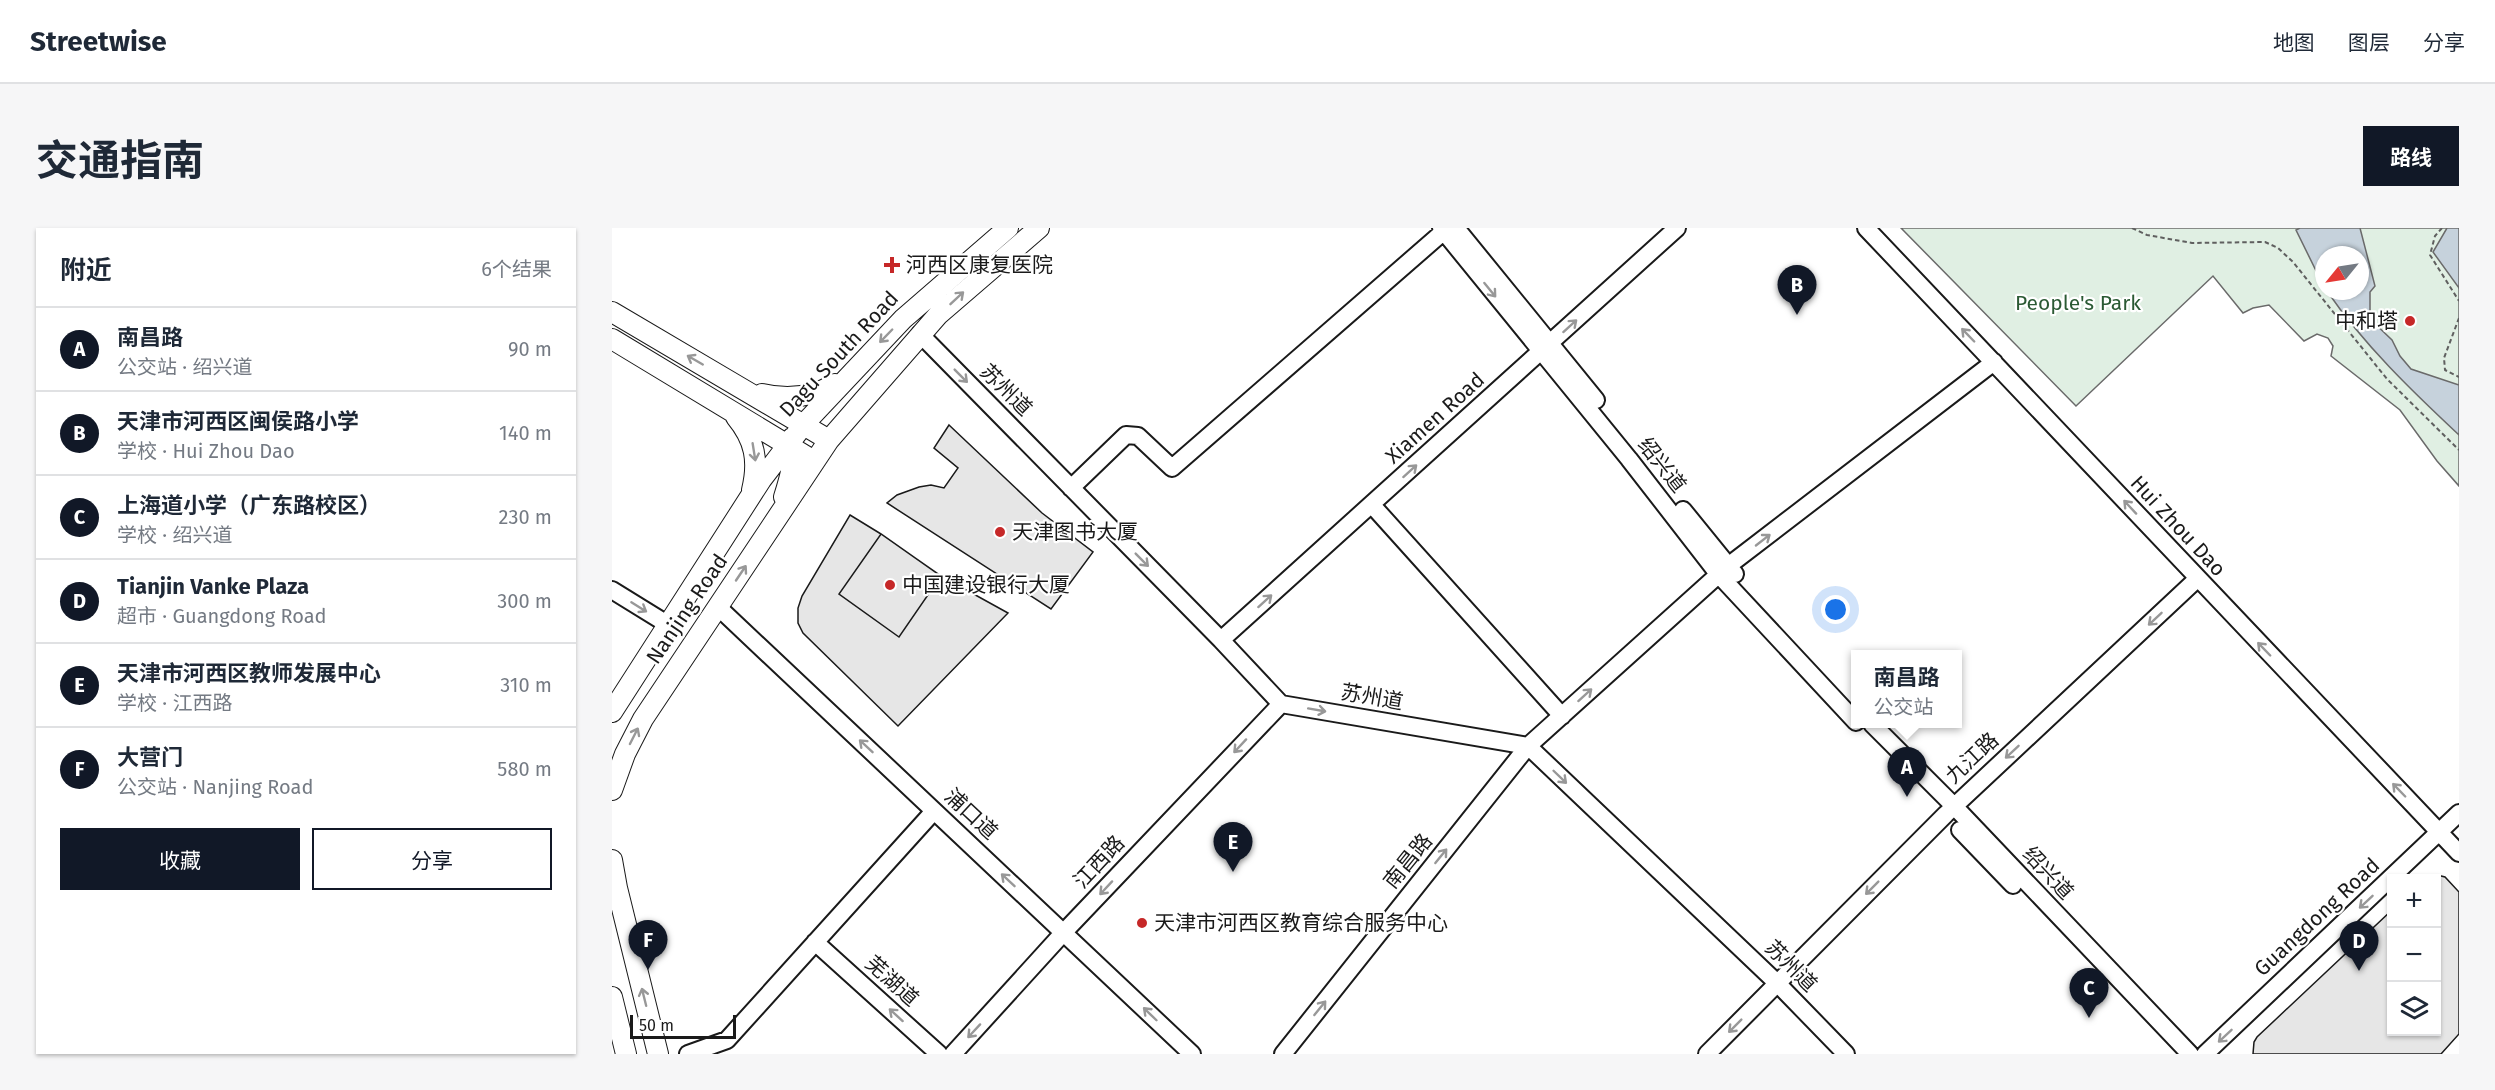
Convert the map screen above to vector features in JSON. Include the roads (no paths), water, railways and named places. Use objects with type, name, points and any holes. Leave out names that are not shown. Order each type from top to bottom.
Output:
[{"type":"main road","name":"Dagu South Road","points":[[796,434],[844,379],[928,295],[1008,228]]},
{"type":"main road","points":[[612,339],[729,408],[796,434],[829,440],[920,334],[975,281],[1039,228]]},
{"type":"main road","points":[[612,312],[745,389],[796,434],[814,461]]},
{"type":"main road","points":[[745,389],[775,397],[799,397],[822,391],[844,379]]},
{"type":"main road","points":[[796,434],[836,417],[860,402]]},
{"type":"main road","points":[[729,408],[743,426],[754,446],[756,467],[753,488],[747,503]]},
{"type":"main road","points":[[775,522],[791,471],[796,434]]},
{"type":"main road","name":"Nanjing Road","points":[[612,712],[747,503],[796,434]]},
{"type":"main road","name":"Nanjing Road","points":[[612,790],[625,754],[643,719],[829,440]]},
{"type":"main road","points":[[612,860],[658,1054]]},
{"type":"main road","points":[[612,997],[626,1054]]},
{"type":"street","name":"Xiamen Road","points":[[1221,640],[1677,228]]},
{"type":"street","name":"Hui Zhou Dao","points":[[1866,228],[2459,853]]},
{"type":"street","name":"绍兴道","points":[[1447,229],[1546,348],[1629,459],[1851,716]]},
{"type":"street","points":[[1071,488],[1126,435],[1138,436],[1172,468],[1447,229]]},
{"type":"street","name":"苏州道","points":[[920,334],[1281,704],[1528,747],[1777,983],[1846,1054]]},
{"type":"street","name":"南昌路","points":[[1283,1054],[1528,747],[1724,570],[1994,362]]},
{"type":"street","points":[[1372,505],[1562,716]]},
{"type":"street","name":"绍兴道","points":[[1724,570],[1851,703]]},
{"type":"street","name":"九江路","points":[[1707,1054],[1950,810],[2198,579]]},
{"type":"street","points":[[612,590],[667,624]]},
{"type":"street","name":"浦口道","points":[[718,607],[1192,1054]]},
{"type":"street","name":"江西路","points":[[953,1054],[1064,932],[1281,704]]},
{"type":"street","name":"绍兴道","points":[[1862,728],[1950,810],[2190,1054]]},
{"type":"street","name":"绍兴道","points":[[1876,728],[2174,1054]]},
{"type":"street","points":[[688,1054],[727,1040],[934,811]]},
{"type":"street","name":"Guangdong Road","points":[[2205,1054],[2459,813]]},
{"type":"street","name":"芜湖道","points":[[815,942],[939,1054]]},
{"type":"place","name":"河西区康复医院","points":[[892,265]]},
{"type":"place","name":"天津市河西区闽侯路小学","points":[[1797,315]]},
{"type":"place","name":"中和塔","points":[[2410,321]]},
{"type":"place","name":"天津图书大厦","points":[[1000,532]]},
{"type":"place","name":"中国建设银行大厦","points":[[890,585]]},
{"type":"place","name":"南昌路","points":[[1907,797]]},
{"type":"place","name":"天津市河西区教师发展中心","points":[[1233,872]]},
{"type":"place","name":"天津市河西区教育综合服务中心","points":[[1142,923]]},
{"type":"place","name":"大营门","points":[[648,970]]},
{"type":"place","name":"Tianjin Vanke Plaza","points":[[2359,971]]},
{"type":"place","name":"上海道小学（广东路校区）","points":[[2089,1018]]},
{"type":"park label","name":"People's Park","points":[[2078,303]]}]
